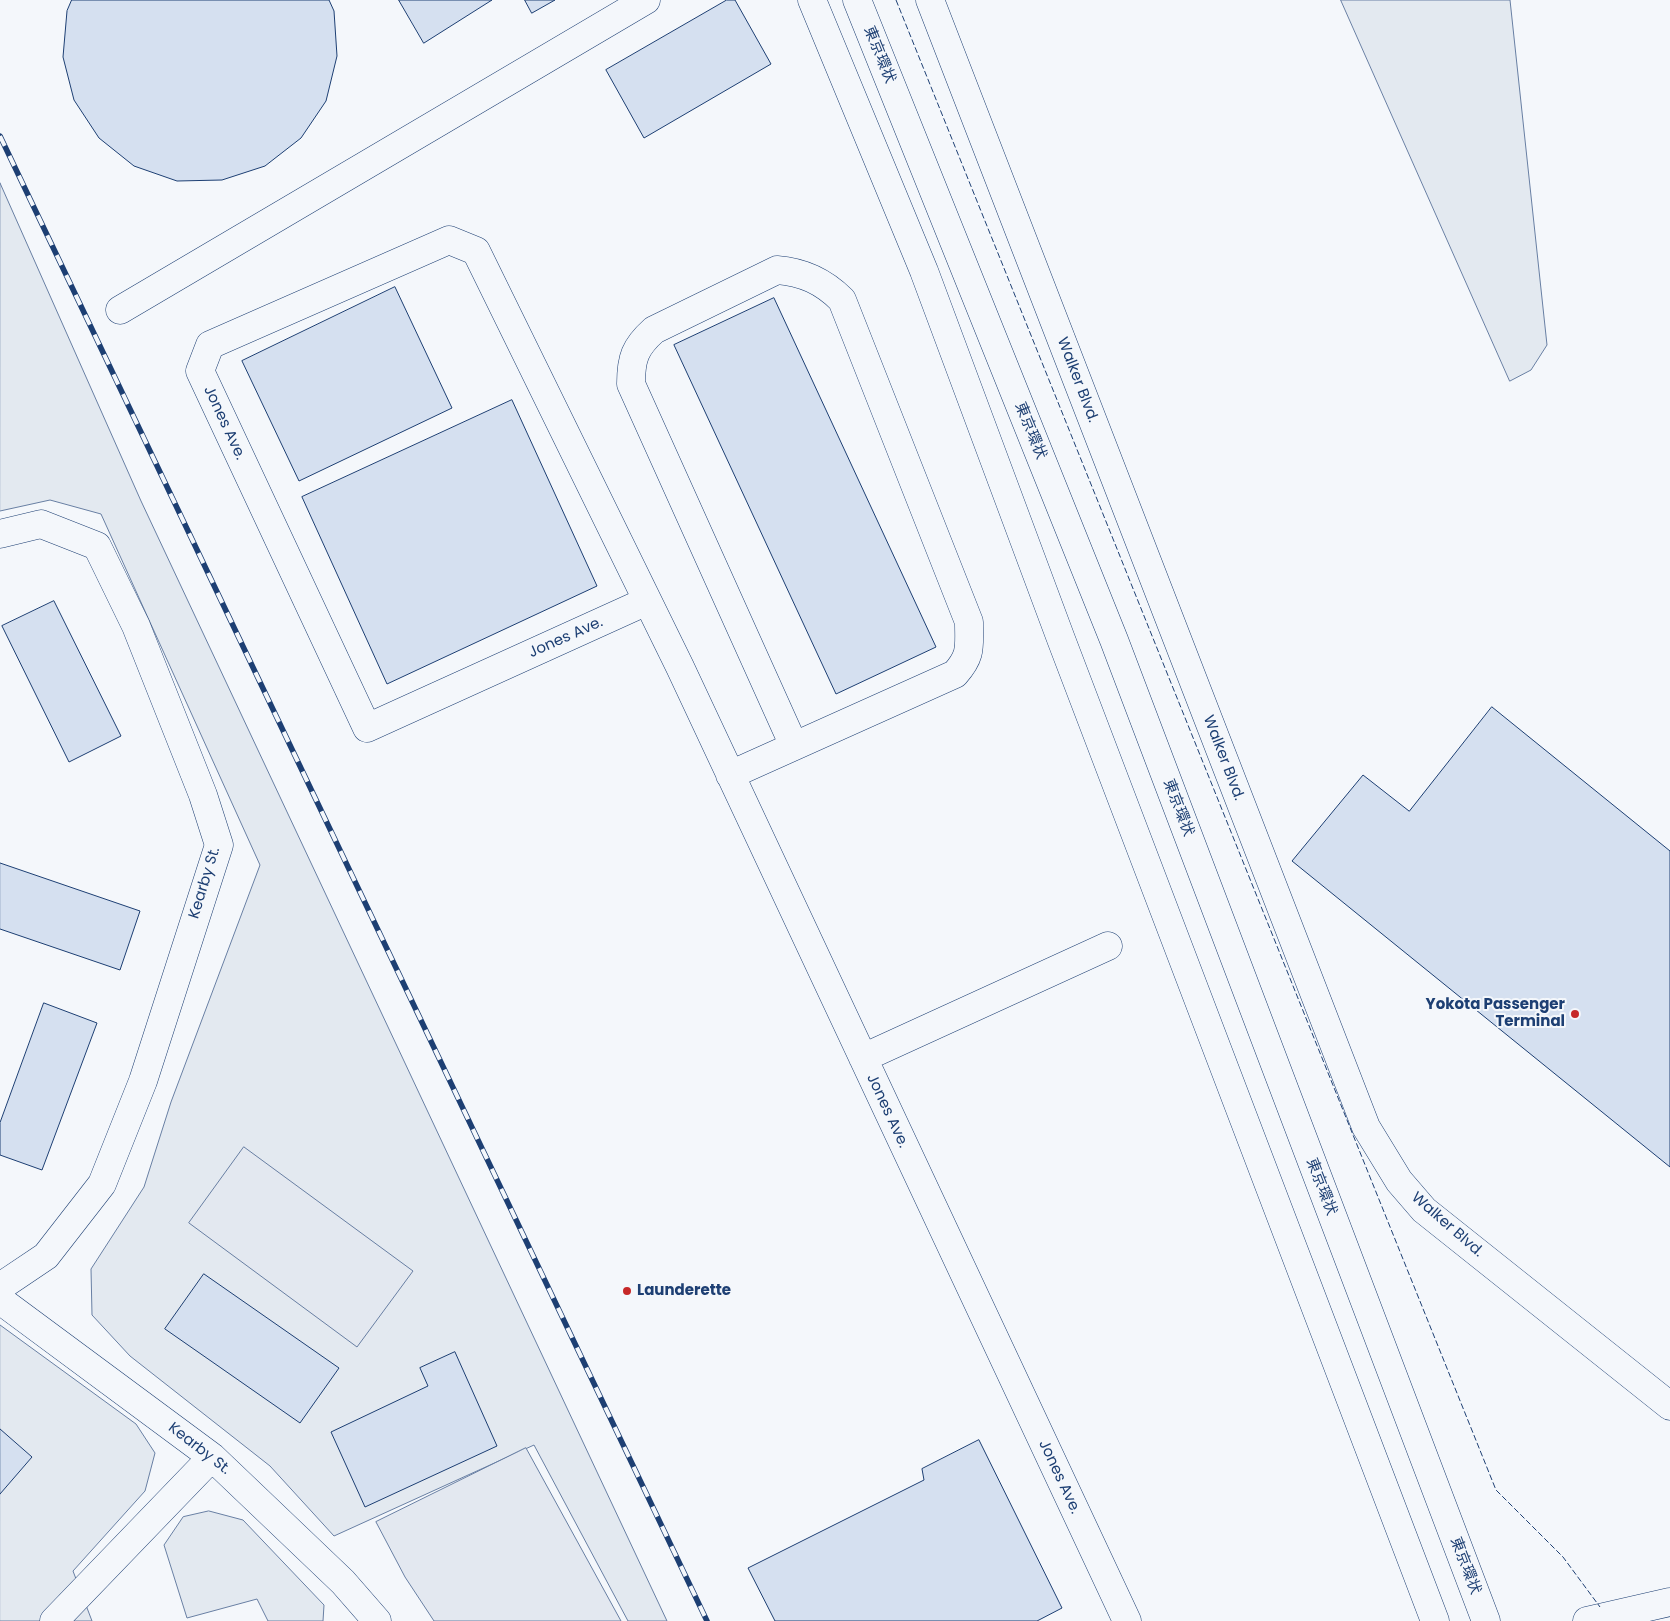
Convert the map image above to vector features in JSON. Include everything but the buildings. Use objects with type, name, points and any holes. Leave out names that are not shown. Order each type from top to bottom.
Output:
[{"type":"main road","points":[[120,310],[646,0]]},
{"type":"main road","points":[[812,0],[924,271],[1072,667],[1435,1621]]},
{"type":"main road","name":"東京環状","points":[[857,0],[1114,640],[1486,1621]]},
{"type":"main road","name":"Walker Blvd.","points":[[930,0],[1366,1127],[1399,1182],[1424,1210],[1670,1406]]},
{"type":"main road","name":"Jones Ave.","points":[[647,601],[367,728],[200,372],[210,345],[449,240],[476,251],[647,601],[730,774],[1127,1621]]},
{"type":"main road","points":[[730,774],[794,746],[955,674],[966,662],[969,645],[969,622],[842,300],[829,287],[810,277],[796,271],[776,270],[654,330],[640,343],[631,364],[632,384],[794,746]]},
{"type":"main road","name":"Kearby St.","points":[[0,534],[41,524],[97,546],[139,634],[203,795],[219,845],[143,1081],[102,1184],[46,1256],[0,1287]]},
{"type":"main road","points":[[863,1058],[1108,946]]},
{"type":"main road","name":"Kearby St.","points":[[0,1300],[212,1457],[344,1582],[377,1621]]},
{"type":"main road","points":[[54,1621],[212,1457]]},
{"type":"main road","points":[[1587,1621],[1670,1602]]},
{"type":"shaded area","points":[[1341,0],[1510,0],[1547,345],[1531,370],[1510,381]]},
{"type":"shaded area","points":[[0,183],[141,501],[667,1621],[628,1621],[534,1445],[334,1536],[270,1466],[130,1356],[92,1315],[91,1269],[144,1187],[171,1102],[260,865],[101,514],[50,500],[0,511]]},
{"type":"shaded area","points":[[244,1147],[413,1271],[357,1347],[189,1223]]},
{"type":"shaded area","points":[[0,1325],[136,1424],[155,1453],[145,1491],[73,1571],[92,1621],[0,1621]]},
{"type":"shaded area","points":[[526,1448],[621,1621],[434,1621],[405,1577],[376,1522]]},
{"type":"shaded area","points":[[209,1511],[243,1520],[324,1605],[323,1621],[268,1621],[257,1599],[187,1618],[164,1545],[183,1517]]},
{"type":"railway","points":[[0,136],[707,1621]]},
{"type":"fence","points":[[896,0],[1496,1490],[1563,1557],[1600,1607]]},
{"type":"place","name":"Yokota Passenger Terminal","points":[[1575,1014]]},
{"type":"place","name":"Launderette","points":[[627,1291]]}]
